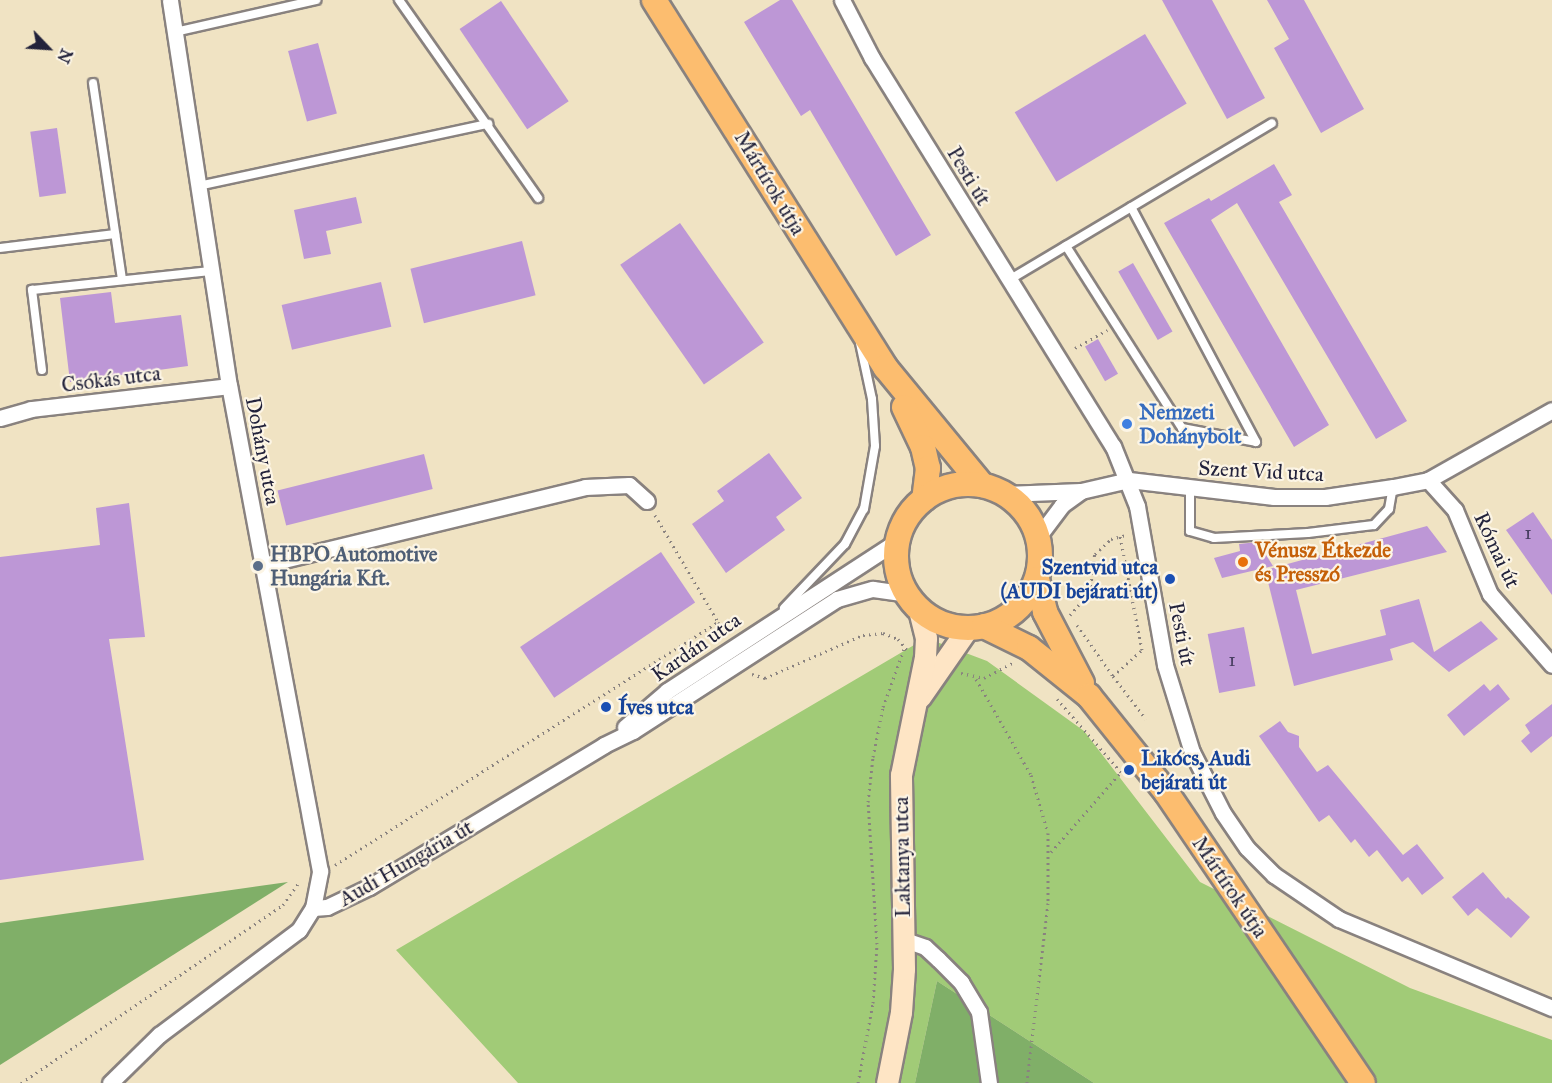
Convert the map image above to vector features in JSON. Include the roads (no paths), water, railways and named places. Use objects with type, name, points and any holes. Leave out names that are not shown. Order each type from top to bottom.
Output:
[{"type":"main road","name":"Mártírok útja","points":[[654,0],[885,367],[982,485]]},
{"type":"main road","name":"Mártírok útja","points":[[885,367],[923,447],[928,468],[924,499]]},
{"type":"main road","name":"Mártírok útja","points":[[976,627],[998,622],[1021,605],[1036,579],[1038,537],[1031,520],[1005,494],[982,485],[957,484],[924,499],[907,518],[897,542],[898,569],[913,601],[936,621],[976,627],[1029,648],[1089,696],[1166,792],[1363,1083]]},
{"type":"main road","name":"Mártírok útja","points":[[1036,579],[1061,622],[1089,696]]},
{"type":"street","name":"Dohány utca","points":[[170,0],[229,386],[320,871],[313,908]]},
{"type":"street","name":"Pesti út","points":[[842,0],[872,58],[1113,446],[1129,480],[1142,530],[1165,665],[1192,752],[1223,813],[1247,848],[1274,875],[1339,920],[1552,1008]]},
{"type":"street","name":"Csókás utca","points":[[0,418],[31,409],[229,386]]},
{"type":"street","name":"Szent Vid utca","points":[[1129,480],[1274,497],[1325,497],[1393,487],[1428,480],[1552,410]]},
{"type":"street","points":[[1005,494],[1081,491],[1129,480]]},
{"type":"street","name":"Római út","points":[[1428,480],[1455,510],[1490,594],[1552,665]]},
{"type":"street","points":[[263,565],[585,487],[629,485],[647,501]]},
{"type":"street","points":[[1038,537],[1062,506],[1081,491]]},
{"type":"street","name":"Kardán utca","points":[[604,745],[668,691],[774,619],[897,542]]},
{"type":"street","name":"Kardán utca","points":[[604,745],[633,731],[837,599],[873,589],[913,601]]},
{"type":"street","name":"Laktanya utca","points":[[913,601],[933,661]]},
{"type":"street","name":"Laktanya utca","points":[[976,627],[933,661],[915,705],[900,784],[905,940],[925,947],[938,959],[961,982],[979,1012],[988,1083]]},
{"type":"street","name":"Audi Hungária út","points":[[110,1083],[159,1035],[298,930],[313,908],[327,907],[369,887],[604,745]]},
{"type":"street","points":[[887,1083],[901,1012],[905,940]]},
{"type":"lane","points":[[175,32],[316,0]]},
{"type":"lane","points":[[399,0],[538,198]]},
{"type":"lane","points":[[93,83],[122,280]]},
{"type":"lane","points":[[1009,280],[1272,123]]},
{"type":"lane","points":[[198,186],[488,124]]},
{"type":"lane","points":[[1066,246],[1182,428],[1256,442],[1131,207]]},
{"type":"lane","points":[[0,248],[115,234]]},
{"type":"lane","points":[[42,370],[32,290],[211,271]]},
{"type":"lane","points":[[774,619],[846,544],[864,509],[875,446],[872,399],[855,321]]},
{"type":"lane","points":[[1190,488],[1190,531],[1214,538],[1308,533],[1374,525],[1389,509],[1393,487]]},
{"type":"place","name":"Nemzeti Dohánybolt","points":[[1127,424]]},
{"type":"place","name":"Vénusz Étkezde és Presszó","points":[[1243,562]]},
{"type":"place","name":"HBPO Automotive Hungária Kft.","points":[[258,566]]},
{"type":"place","name":"Szentvid utca (AUDI bejárati út)","points":[[1170,579]]},
{"type":"place","name":"Íves utca","points":[[606,707]]},
{"type":"place","name":"Likócs, Audi bejárati út","points":[[1129,770]]}]
